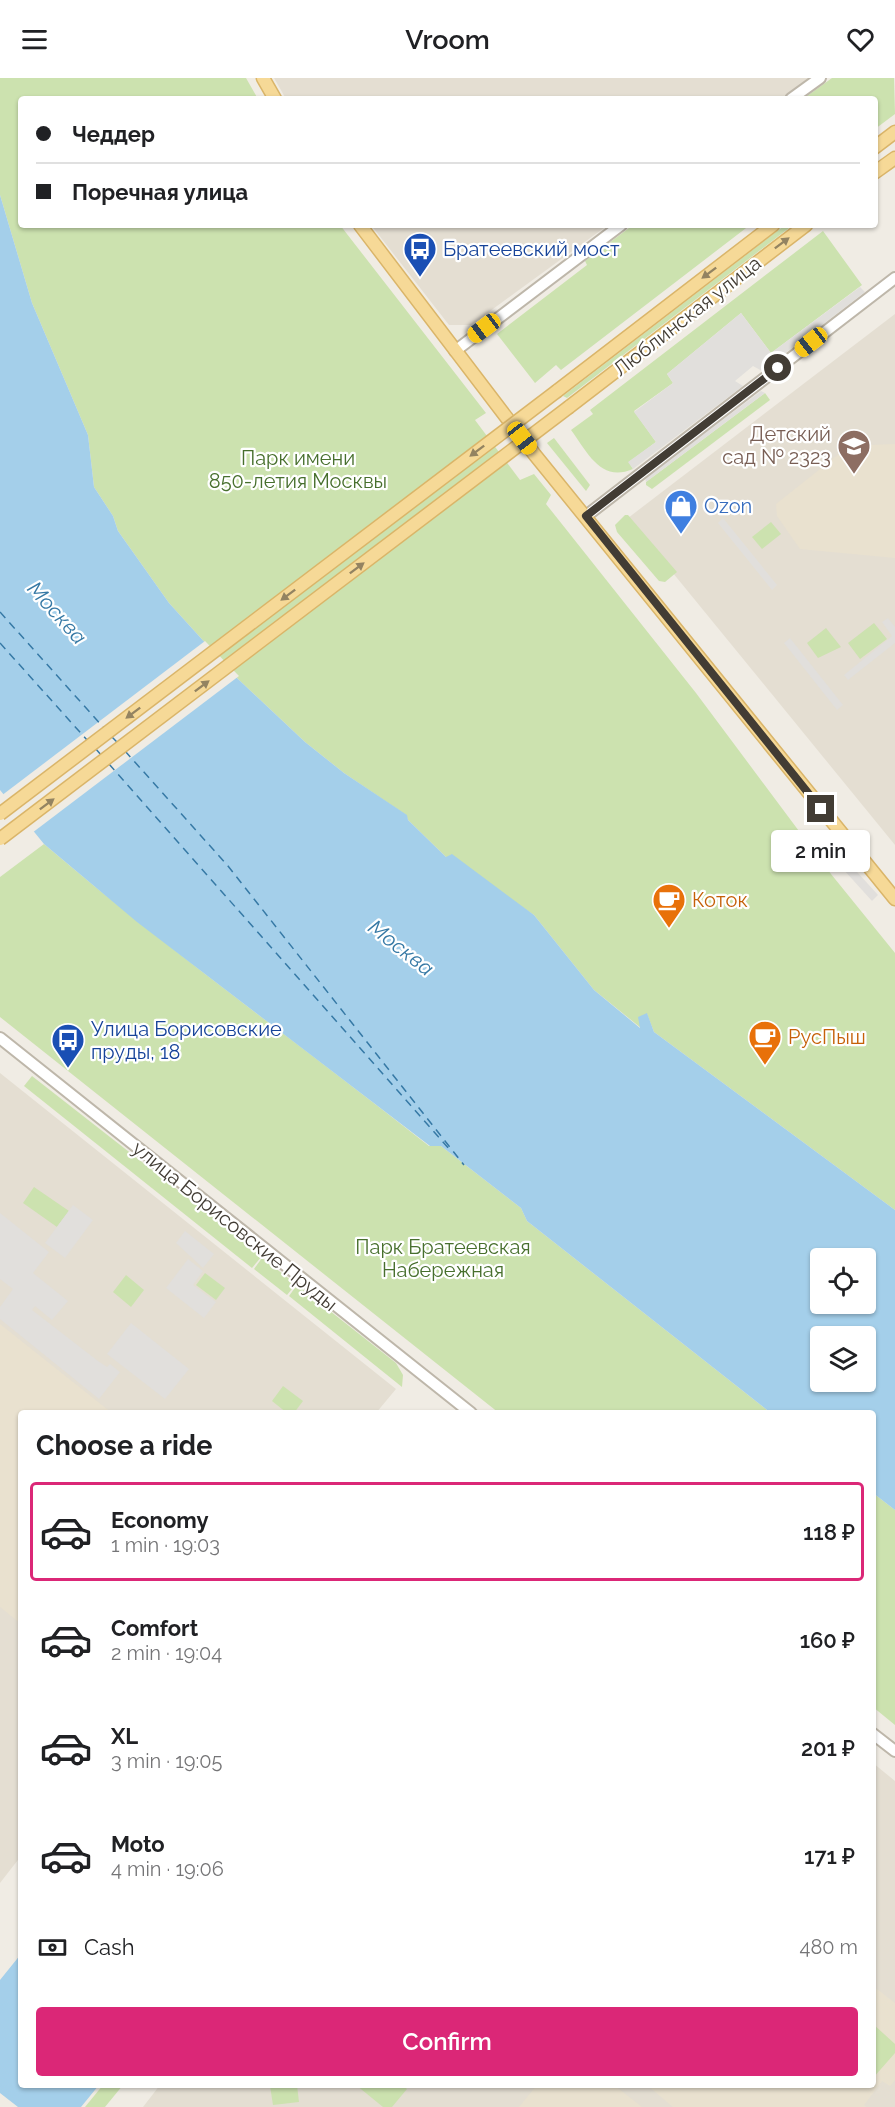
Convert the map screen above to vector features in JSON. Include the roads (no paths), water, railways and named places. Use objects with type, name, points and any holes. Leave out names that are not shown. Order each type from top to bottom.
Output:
[{"type":"main road","points":[[263,78],[273,96]]},
{"type":"main road","points":[[878,145],[895,132]]},
{"type":"main road","points":[[878,170],[895,158]]},
{"type":"main road","points":[[362,228],[535,455],[895,899]]},
{"type":"main road","name":"Люблинская улица","points":[[0,814],[769,228]]},
{"type":"main road","name":"Люблинская улица","points":[[0,839],[802,228]]},
{"type":"street","points":[[795,96],[820,78]]},
{"type":"street","points":[[455,351],[617,228]]},
{"type":"street","points":[[586,516],[895,279]]},
{"type":"street","name":"улица Борисовские Пруды","points":[[0,1038],[467,1410]]},
{"type":"street","points":[[876,1736],[895,1751]]},
{"type":"water","name":"Москва","points":[[0,195],[32,303],[88,435],[94,487],[113,516],[118,531],[169,603],[238,679],[305,742],[344,773],[407,815],[408,820],[446,857],[452,854],[534,915],[594,990],[640,1028],[638,1017],[647,1013],[654,1032],[895,1210],[895,1510],[876,1495],[876,1410],[767,1410],[527,1221],[521,1208],[441,1146],[430,1146],[137,922],[44,844],[0,790]]},
{"type":"water","points":[[18,1958],[18,2088],[97,2088],[81,2107],[18,2107],[0,2093],[0,1980]]},
{"type":"place","name":"Братеевский мост","points":[[420,278]]},
{"type":"place","name":"Детский сад № 2323","points":[[854,475]]},
{"type":"place","name":"Ozon","points":[[681,535]]},
{"type":"place","name":"Коток","points":[[669,929]]},
{"type":"place","name":"РусПыш","points":[[765,1066]]},
{"type":"place","name":"Улица Борисовские пруды, 18","points":[[68,1069]]},
{"type":"park label","name":"Парк имени 850-летия Москвы","points":[[298,470]]},
{"type":"park label","name":"Парк Братеевская Набережная","points":[[443,1258]]}]
